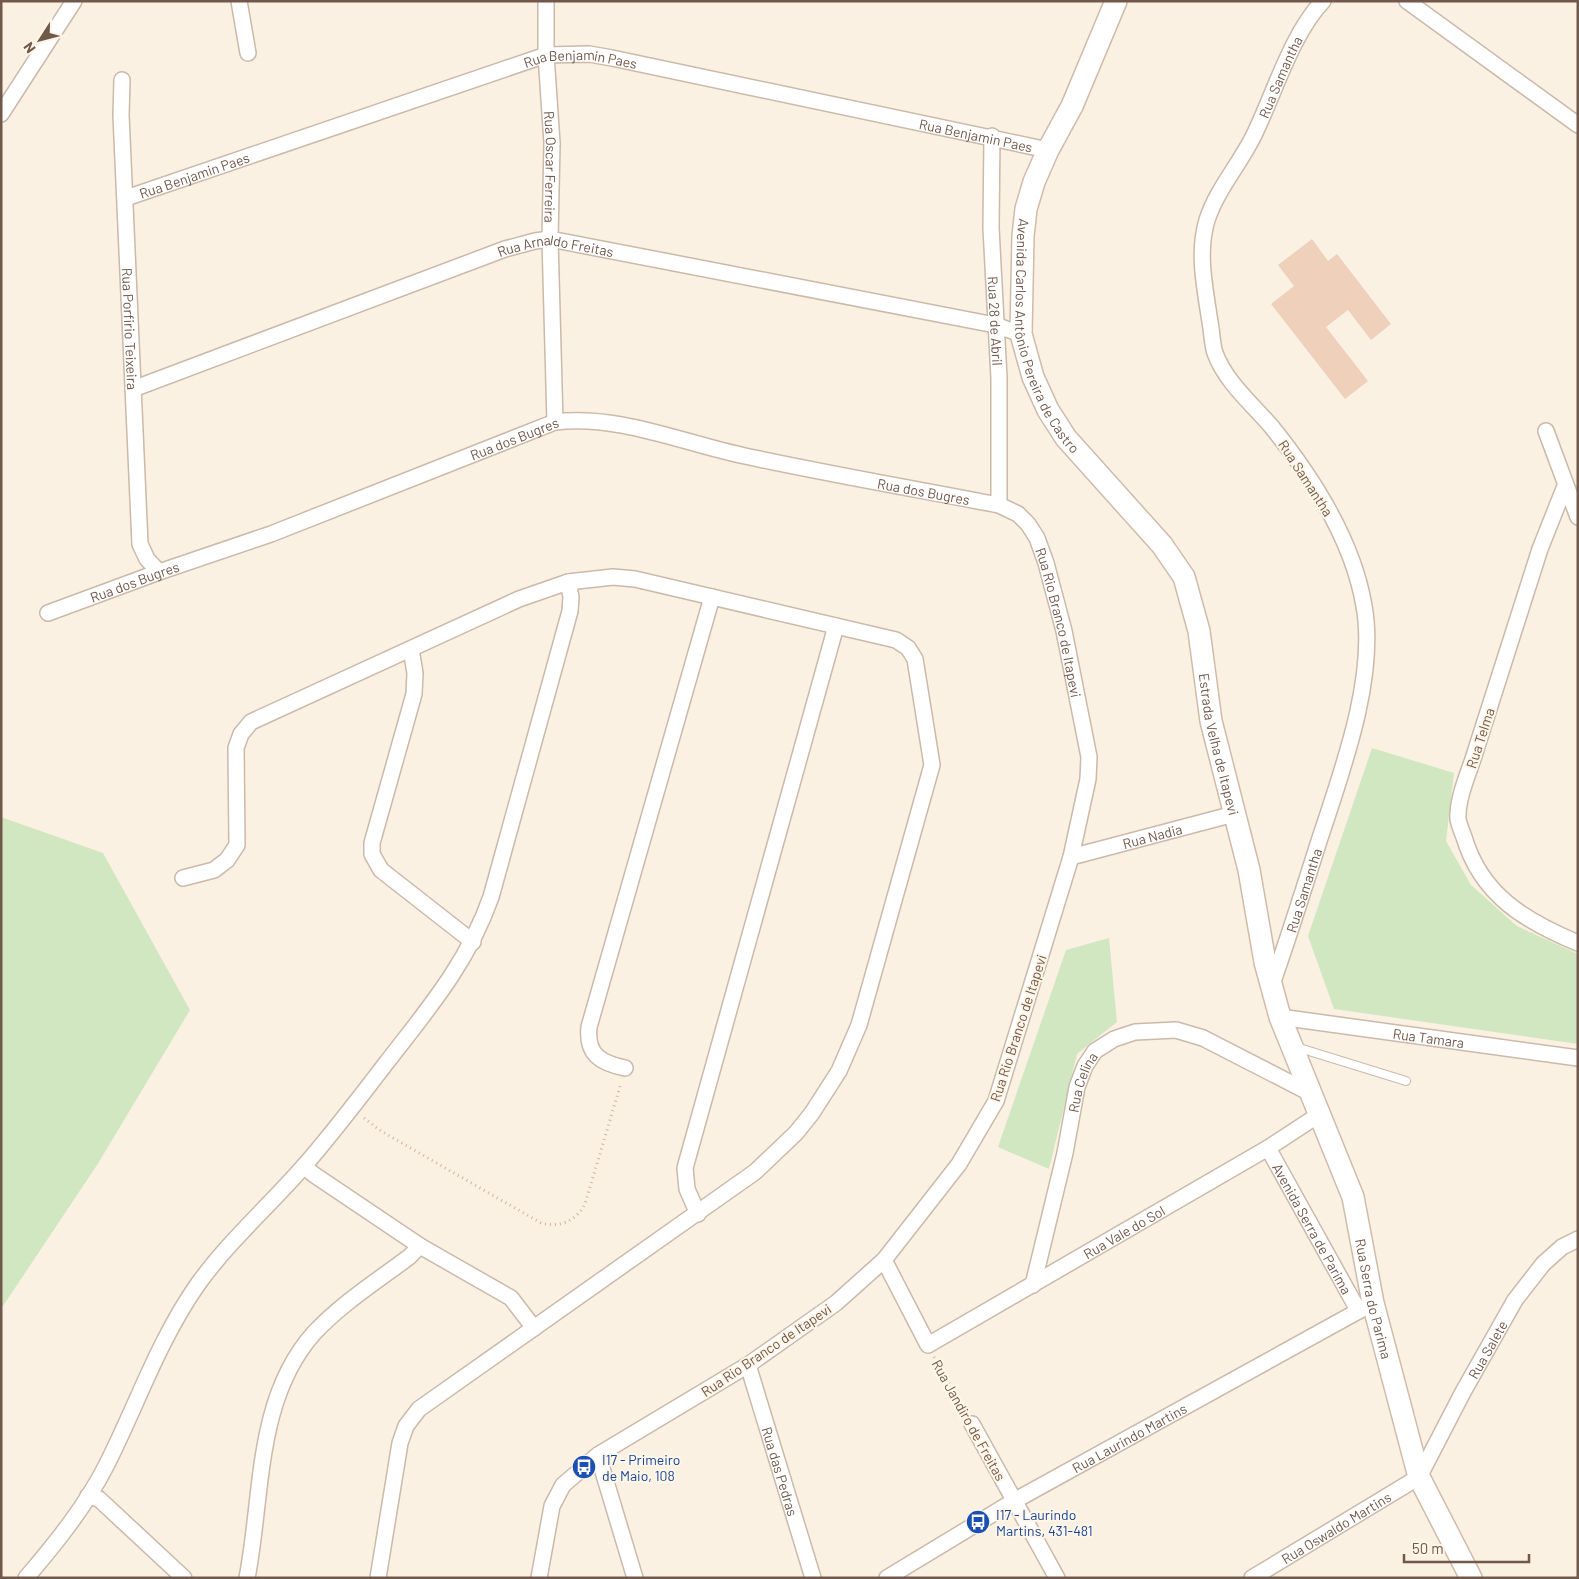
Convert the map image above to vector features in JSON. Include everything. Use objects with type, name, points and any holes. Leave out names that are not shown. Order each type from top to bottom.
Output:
[{"type":"street","points":[[1,114],[74,1]]},
{"type":"street","points":[[239,1],[248,53]]},
{"type":"street","name":"Rua Oscar Ferreira","points":[[546,1],[546,55],[552,143],[550,239],[555,422]]},
{"type":"street","name":"Avenida Carlos Antônio Pereira de Castro","points":[[1114,492],[1066,438],[1048,410],[1033,377],[1021,334],[1021,276],[1026,209],[1034,182],[1048,150],[1072,106],[1116,1]]},
{"type":"street","name":"Rua Samantha","points":[[1271,988],[1337,786],[1355,720],[1367,630],[1357,576],[1350,553],[1326,507],[1273,429],[1225,372],[1215,353],[1203,269],[1203,242],[1208,219],[1223,186],[1253,137],[1301,32],[1314,10],[1323,1]]},
{"type":"street","points":[[1407,1],[1578,125]]},
{"type":"street","name":"Rua Benjamin Paes","points":[[126,198],[546,55],[589,54],[612,58],[992,136],[1048,150]]},
{"type":"street","name":"Rua Porfirio Teixeira","points":[[122,80],[121,115],[140,544],[147,559],[159,572]]},
{"type":"street","name":"Rua 28 de Abril","points":[[992,136],[991,228],[999,378],[999,505]]},
{"type":"street","name":"Rua Arnaldo Freitas","points":[[133,389],[505,249],[550,239],[996,325],[1021,334]]},
{"type":"street","name":"Rua dos Bugres","points":[[48,613],[159,572],[271,534],[555,422],[574,420],[627,427],[744,456],[999,505]]},
{"type":"street","points":[[1546,431],[1578,517]]},
{"type":"street","name":"Rua Telma","points":[[1565,486],[1540,549],[1462,794],[1458,819],[1468,852],[1494,893],[1510,906],[1578,943]]},
{"type":"street","name":"Estrada Velha de Itapevi","points":[[1114,492],[1162,545],[1184,577],[1199,631],[1211,722],[1249,870],[1271,988],[1280,1017]]},
{"type":"street","name":"Rua Rio Branco de Itapevi","points":[[539,1578],[552,1506],[563,1485],[598,1455],[748,1365],[836,1303],[884,1260],[959,1164],[996,1101],[1071,857],[1088,779],[1090,757],[1064,631],[1046,563],[1037,538],[1018,514],[999,505]]},
{"type":"street","points":[[183,878],[214,870],[228,860],[238,846],[236,748],[245,728],[259,719],[527,596],[568,582],[605,578],[635,578],[712,596],[896,640],[912,653],[916,665],[932,765],[859,1026],[839,1071],[812,1113],[776,1153],[698,1214],[429,1401],[411,1418],[400,1444],[378,1578]]},
{"type":"street","points":[[26,1578],[61,1536],[88,1496],[119,1439],[160,1347],[188,1300],[219,1256],[304,1166],[352,1108],[449,983],[473,942],[491,897],[570,611],[571,597],[568,582]]},
{"type":"street","points":[[625,1068],[606,1064],[600,1060],[591,1047],[589,1027],[712,596]]},
{"type":"street","points":[[698,1214],[688,1189],[685,1168],[836,626]]},
{"type":"street","points":[[411,649],[415,673],[414,694],[372,843],[372,854],[381,870],[473,942]]},
{"type":"street","name":"Rua Nadia","points":[[1071,857],[1234,814]]},
{"type":"street","name":"Rua Serra do Parima","points":[[1280,1017],[1353,1197],[1366,1306],[1420,1477],[1471,1578]]},
{"type":"street","name":"Rua Tamara","points":[[1280,1017],[1578,1058]]},
{"type":"street","name":"Rua Celina","points":[[1033,1285],[1065,1153],[1077,1087],[1085,1066],[1095,1051],[1114,1039],[1135,1032],[1176,1030],[1202,1038],[1310,1093]]},
{"type":"street","name":"Rua Vale do Sol","points":[[928,1345],[1268,1148],[1320,1114]]},
{"type":"street","name":"Avenida Serra de Parima","points":[[1268,1148],[1366,1306]]},
{"type":"street","points":[[304,1166],[420,1246],[511,1298],[534,1328]]},
{"type":"street","name":"Rua Salete","points":[[1420,1477],[1468,1384],[1515,1300],[1543,1264],[1562,1248],[1578,1239]]},
{"type":"street","points":[[247,1578],[270,1421],[281,1387],[290,1368],[301,1351],[328,1319],[420,1246]]},
{"type":"street","name":"Rua Jandiro de Freitas","points":[[884,1260],[928,1345]]},
{"type":"street","name":"Rua Laurindo Martins","points":[[887,1578],[1014,1501],[1366,1306]]},
{"type":"street","name":"Rua das Pedras","points":[[748,1365],[813,1578]]},
{"type":"street","name":"Rua Jandiro de Freitas","points":[[972,1424],[1057,1578]]},
{"type":"street","points":[[598,1455],[635,1578]]},
{"type":"street","name":"Rua Oswaldo Martins","points":[[1252,1578],[1420,1477]]},
{"type":"street","points":[[88,1496],[99,1499],[184,1578]]},
{"type":"lane","points":[[1292,1045],[1406,1081]]},
{"type":"path","points":[[352,1108],[381,1131],[541,1223],[555,1225],[576,1217],[585,1204],[625,1068]]},
{"type":"path","name":"Rua Jandiro de Freitas","points":[[928,1345],[972,1424]]},
{"type":"green space","points":[[1372,748],[1454,773],[1446,841],[1471,885],[1517,926],[1578,954],[1578,1044],[1334,1009],[1308,936]]},
{"type":"green space","points":[[1,817],[103,853],[190,1010],[99,1162],[1,1309]]},
{"type":"green space","points":[[1109,938],[1117,1022],[1077,1054],[1049,1169],[998,1147],[1066,950]]},
{"type":"building","points":[[1312,239],[1328,261],[1337,254],[1391,324],[1371,340],[1348,310],[1326,327],[1368,381],[1345,399],[1271,304],[1294,286],[1278,265]]},
{"type":"place","name":"I17 - Primeiro de Maio, 108","points":[[584,1467]]},
{"type":"place","name":"I17 - Laurindo Martins, 431-481","points":[[978,1522]]}]
